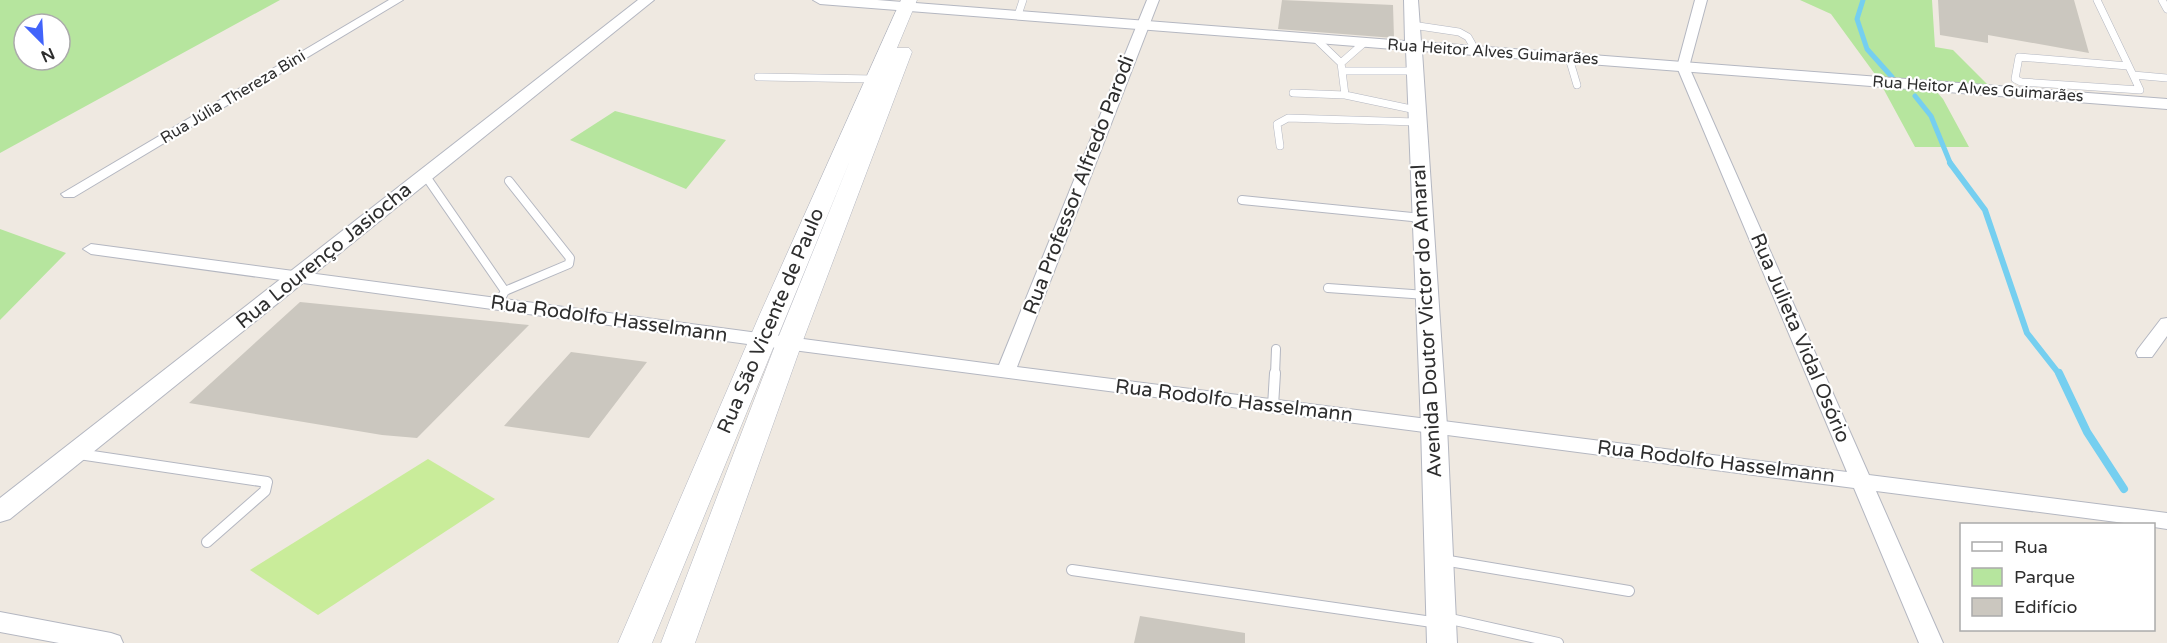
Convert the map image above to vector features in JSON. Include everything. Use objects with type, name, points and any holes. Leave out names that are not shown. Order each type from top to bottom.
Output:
[{"type":"main road","name":"Rua São Vicente de Paulo","points":[[635,643],[874,79],[915,4]]},
{"type":"main road","name":"Rua São Vicente de Paulo","points":[[678,643],[915,4]]},
{"type":"street","name":"Rua Júlia Thereza Bini","points":[[69,194],[397,0]]},
{"type":"street","name":"Rua Lourenço Jasiocha","points":[[0,512],[647,0]]},
{"type":"street","name":"Rua Heitor Alves Guimarães","points":[[820,0],[1021,8],[1142,24],[1365,42],[1412,36],[1476,51],[2167,104]]},
{"type":"street","name":"Rua Professor Alfredo Parodi","points":[[1006,371],[1153,0]]},
{"type":"street","name":"Avenida Doutor Victor do Amaral","points":[[1411,0],[1434,426],[1442,628]]},
{"type":"street","points":[[1683,67],[1701,0]]},
{"type":"street","name":"Rua Julieta Vidal Osório","points":[[1683,67],[1931,643]]},
{"type":"street","name":"Rua Rodolfo Hasselmann","points":[[91,249],[301,276],[501,297],[762,340],[2167,521]]},
{"type":"street","points":[[2145,353],[2167,323]]},
{"type":"street","points":[[0,622],[111,643]]},
{"type":"lane","points":[[2097,0],[2140,90],[2021,82],[2015,79],[2017,58],[2021,57],[2128,66]]},
{"type":"lane","points":[[2162,0],[2167,9]]},
{"type":"lane","points":[[1315,38],[1341,63],[1345,95]]},
{"type":"lane","points":[[1341,63],[1365,42]]},
{"type":"lane","points":[[1569,58],[1577,85]]},
{"type":"lane","points":[[1342,71],[1414,71]]},
{"type":"lane","points":[[2133,75],[2167,79]]},
{"type":"lane","points":[[758,77],[874,79]]},
{"type":"lane","points":[[1293,93],[1345,95],[1416,116]]},
{"type":"lane","points":[[1280,146],[1277,124],[1288,118],[1416,116]]},
{"type":"lane","points":[[425,174],[501,297],[557,271],[568,264],[570,258],[509,181]]},
{"type":"lane","points":[[1242,200],[1422,218]]},
{"type":"lane","points":[[1328,288],[1426,295]]},
{"type":"lane","points":[[1273,406],[1276,349]]},
{"type":"lane","points":[[76,453],[267,482],[265,491],[207,542]]},
{"type":"lane","points":[[1439,559],[1629,591]]},
{"type":"lane","points":[[1072,570],[1442,628],[1558,643]]},
{"type":"green space","points":[[0,0],[280,0],[0,153]]},
{"type":"green space","points":[[1800,0],[1932,0],[1935,47],[1953,50],[1989,86],[1927,81],[1943,99],[1969,147],[1915,147],[1877,77],[1831,14]]},
{"type":"green space","points":[[615,111],[726,140],[686,189],[570,140]]},
{"type":"green space","points":[[0,229],[66,253],[0,320]]},
{"type":"green space","points":[[428,459],[495,499],[318,615],[250,570]]},
{"type":"building","points":[[1282,0],[1393,5],[1394,38],[1278,29]]},
{"type":"building","points":[[1938,0],[2074,0],[2089,53],[1988,35],[1988,43],[1940,35]]},
{"type":"building","points":[[300,302],[529,325],[417,438],[382,435],[189,403]]},
{"type":"building","points":[[571,352],[647,362],[589,438],[504,426]]},
{"type":"building","points":[[1140,616],[1245,633],[1245,643],[1134,643]]},
{"type":"waterway","points":[[1863,0],[1857,19],[1867,49],[1892,77]]},
{"type":"waterway","points":[[1915,96],[1931,116],[1950,164]]},
{"type":"waterway","points":[[1950,164],[1985,210],[2027,333],[2060,375]]},
{"type":"waterway","points":[[2060,375],[2087,432],[2124,489]]}]
